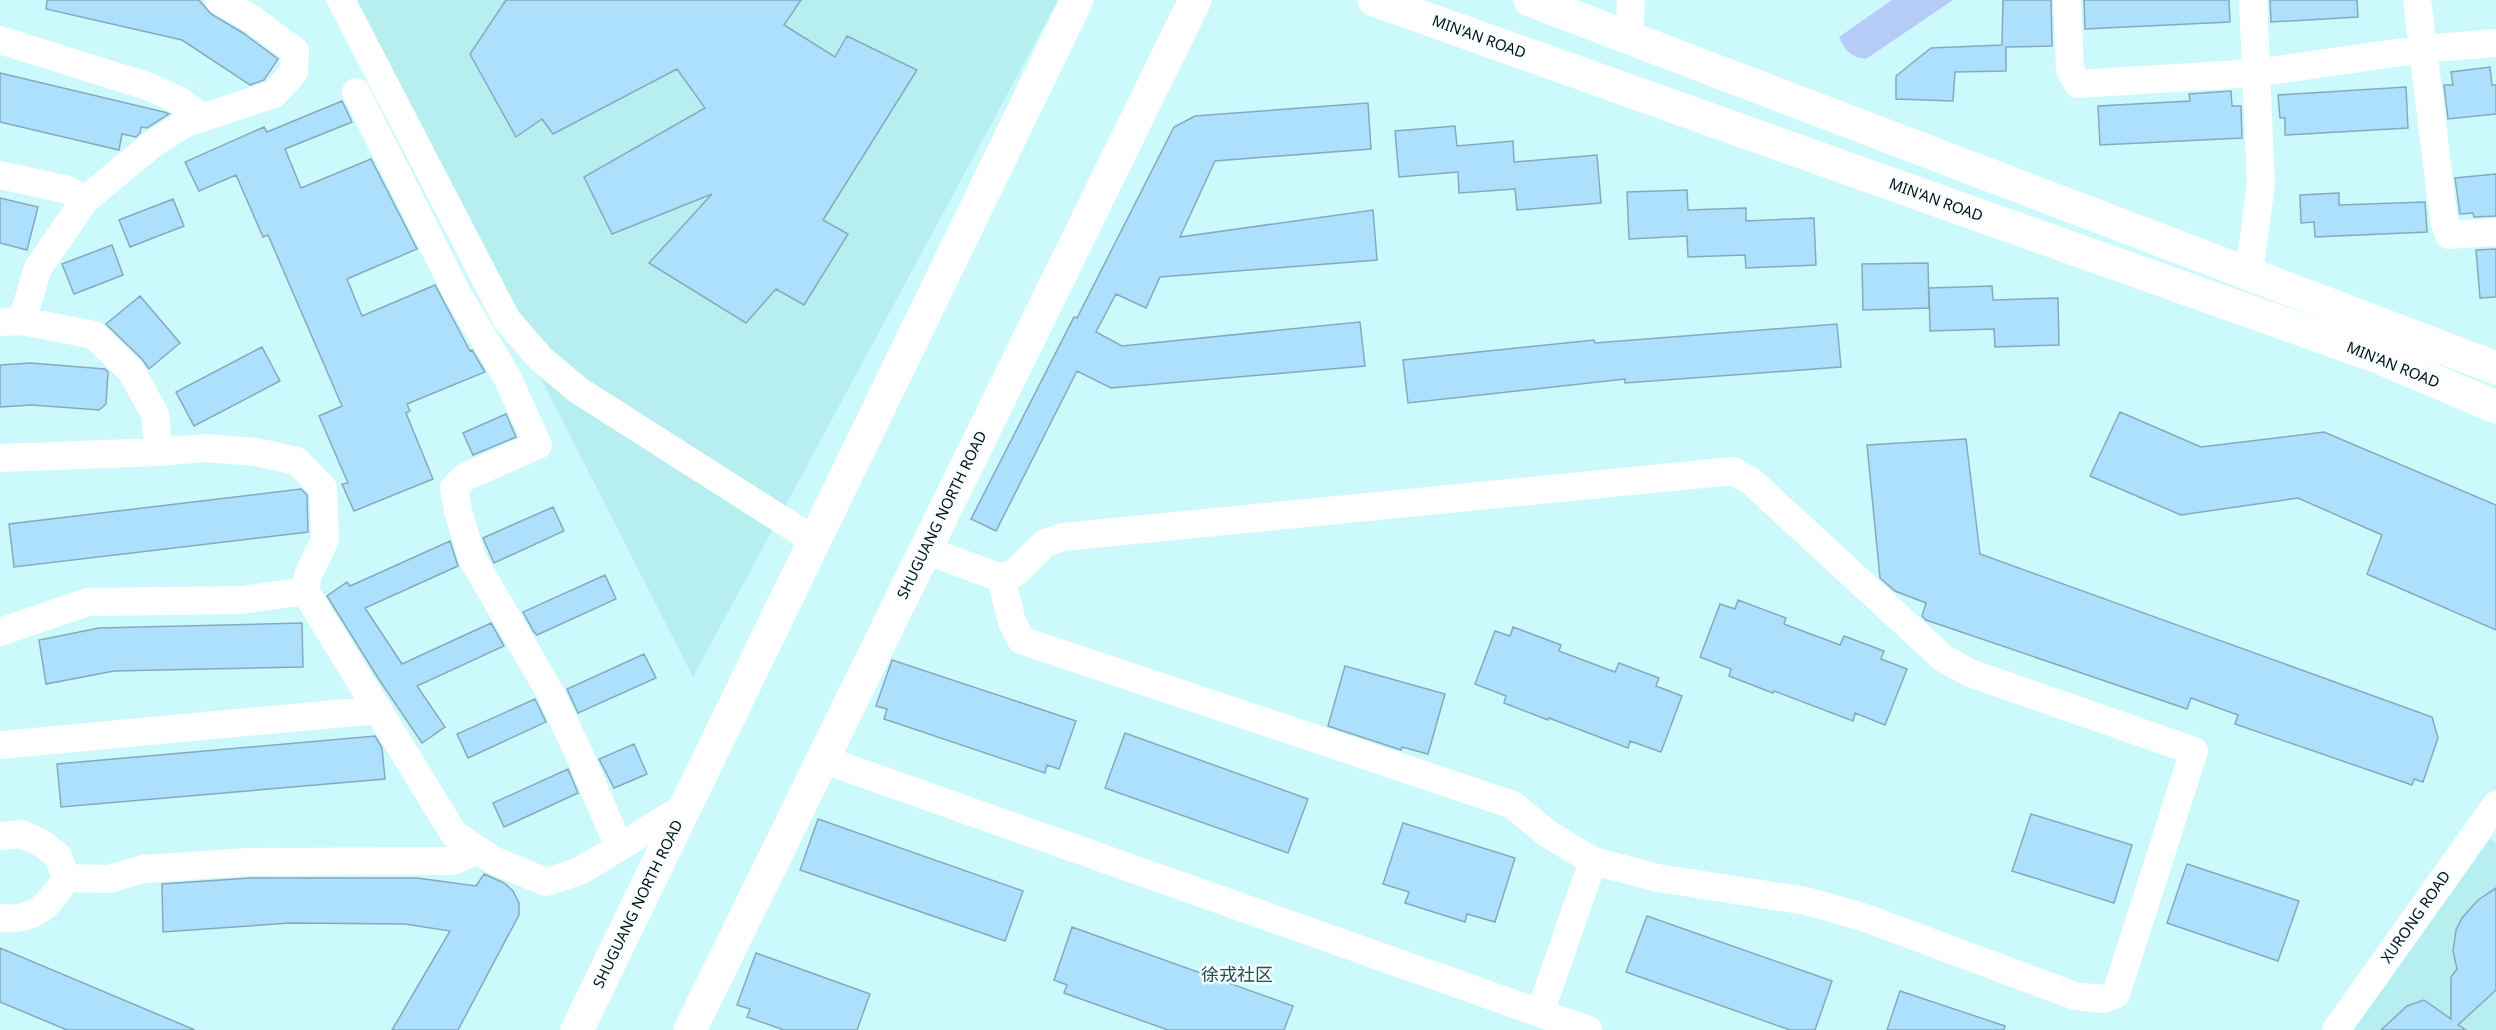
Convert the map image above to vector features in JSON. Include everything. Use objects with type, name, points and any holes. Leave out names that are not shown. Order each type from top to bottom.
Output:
[{"type":"main road","name":"SHUGUANG NORTH ROAD","points":[[577,1030],[1077,0]]},
{"type":"main road","name":"SHUGUANG NORTH ROAD","points":[[690,1030],[1195,0]]},
{"type":"main road","name":"MIN'AN ROAD","points":[[1374,0],[2378,357],[2496,407]]},
{"type":"main road","points":[[1530,0],[2496,368]]},
{"type":"street","points":[[159,452],[154,414],[131,371],[93,335],[11,321],[38,268],[85,200],[154,143],[186,123],[274,94],[294,72],[295,51],[252,19],[219,0]]},
{"type":"street","points":[[341,0],[507,320],[534,351],[578,390],[815,541]]},
{"type":"street","points":[[1629,38],[1631,0]]},
{"type":"street","points":[[2067,0],[2070,69],[2078,84],[2256,73],[2423,49],[2496,43]]},
{"type":"street","points":[[2249,274],[2261,184],[2253,0]]},
{"type":"street","points":[[2417,0],[2444,221],[2450,235],[2496,232]]},
{"type":"street","points":[[0,40],[147,86],[178,99],[202,117]]},
{"type":"street","points":[[356,92],[458,295],[507,377],[538,445],[465,477],[454,488],[458,511],[472,558],[551,694],[619,847]]},
{"type":"street","points":[[0,176],[68,190],[85,200]]},
{"type":"street","points":[[0,458],[205,448],[256,452],[297,460],[323,488],[325,540],[308,575],[305,591],[454,834],[493,860],[546,882],[580,871],[685,807]]},
{"type":"street","points":[[925,550],[1001,578],[1015,573],[1045,543],[1063,537],[1733,471],[1752,482],[1943,658],[1970,673],[2194,751],[2116,994],[2103,999],[2075,996],[1863,917],[1815,904],[1659,878],[1593,861],[1548,834],[1513,805],[1451,782],[1021,640],[1011,622],[1001,578]]},
{"type":"street","points":[[0,632],[88,602],[242,600],[305,591]]},
{"type":"street","points":[[0,745],[378,710]]},
{"type":"street","points":[[822,759],[1588,1030]]},
{"type":"street","name":"XURONG ROAD","points":[[2336,1030],[2491,822]]},
{"type":"street","points":[[0,836],[22,834],[41,843],[58,856],[66,878]]},
{"type":"street","points":[[66,878],[109,879],[142,869],[249,862],[453,861],[477,850]]},
{"type":"street","points":[[1540,1013],[1593,861]]},
{"type":"street","points":[[0,918],[25,916],[45,908],[66,878]]},
{"type":"shaded area","points":[[345,0],[1058,0],[693,677],[383,68]]},
{"type":"shaded area","points":[[1892,0],[1953,0],[1866,59],[1856,57],[1849,52],[1839,37]]},
{"type":"shaded area","points":[[2490,839],[2496,843],[2496,1030],[2354,1030]]},
{"type":"building","points":[[47,0],[199,0],[211,14],[243,33],[278,59],[264,80],[250,85],[182,40],[46,9]]},
{"type":"building","points":[[506,0],[801,0],[784,25],[835,57],[847,36],[917,70],[823,220],[848,234],[804,305],[776,289],[746,323],[649,263],[712,194],[612,234],[584,177],[705,108],[677,69],[553,134],[542,119],[516,137],[470,54]]},
{"type":"building","points":[[2003,0],[2051,0],[2052,46],[2006,47],[2006,71],[1955,72],[1953,101],[1896,99],[1896,76],[1931,48],[2002,45]]},
{"type":"building","points":[[2084,0],[2229,0],[2230,22],[2085,29]]},
{"type":"building","points":[[2270,0],[2357,0],[2358,17],[2271,22]]},
{"type":"building","points":[[2490,67],[2492,85],[2496,85],[2496,114],[2448,119],[2444,85],[2453,85],[2451,72]]},
{"type":"building","points":[[0,73],[169,114],[147,128],[141,127],[136,137],[122,134],[119,150],[0,122]]},
{"type":"building","points":[[2406,87],[2408,128],[2285,135],[2285,118],[2280,118],[2278,95]]},
{"type":"building","points":[[2231,91],[2232,106],[2241,106],[2242,138],[2100,145],[2098,106],[2190,101],[2189,94]]},
{"type":"building","points":[[342,101],[352,122],[285,149],[301,188],[371,159],[417,249],[347,279],[362,316],[435,285],[470,351],[472,350],[485,372],[407,404],[410,411],[406,413],[433,479],[354,511],[342,484],[348,483],[319,416],[342,406],[268,235],[263,237],[236,175],[199,191],[185,162],[264,127],[267,132]]},
{"type":"building","points":[[1368,103],[1371,149],[1215,161],[1180,237],[1373,210],[1377,260],[1160,277],[1146,308],[1116,294],[1096,332],[1122,346],[1360,322],[1365,366],[1111,388],[1077,371],[996,531],[971,519],[1174,127],[1195,116]]},
{"type":"building","points":[[1455,126],[1457,146],[1513,141],[1514,162],[1597,155],[1601,203],[1517,210],[1515,189],[1459,193],[1458,172],[1399,177],[1395,131]]},
{"type":"building","points":[[2496,174],[2496,216],[2474,217],[2473,213],[2460,214],[2455,178]]},
{"type":"building","points":[[1687,190],[1688,210],[1746,208],[1746,221],[1814,218],[1816,265],[1746,268],[1745,255],[1688,257],[1687,236],[1629,239],[1627,192]]},
{"type":"building","points":[[2339,193],[2339,205],[2425,202],[2427,232],[2315,237],[2314,222],[2301,223],[2300,195]]},
{"type":"building","points":[[0,198],[38,207],[27,250],[0,243]]},
{"type":"building","points":[[173,199],[184,226],[130,247],[119,220]]},
{"type":"building","points":[[112,245],[123,275],[74,294],[62,264]]},
{"type":"building","points":[[2496,249],[2496,297],[2480,298],[2476,250]]},
{"type":"building","points":[[1928,263],[1929,308],[1863,310],[1862,264]]},
{"type":"building","points":[[1992,286],[1993,300],[2058,298],[2059,345],[1995,347],[1994,329],[1930,331],[1929,288]]},
{"type":"building","points":[[140,296],[180,343],[149,369],[142,359],[106,324]]},
{"type":"building","points":[[1837,324],[1841,367],[1625,383],[1625,379],[1408,403],[1403,360],[1594,340],[1595,343]]},
{"type":"building","points":[[262,347],[280,381],[194,426],[176,392]]},
{"type":"building","points":[[30,363],[105,369],[108,372],[106,404],[99,410],[32,405],[0,407],[0,365]]},
{"type":"building","points":[[2120,412],[2201,447],[2324,432],[2496,505],[2496,630],[2367,574],[2382,535],[2298,498],[2181,515],[2090,476]]},
{"type":"building","points":[[506,414],[516,437],[473,455],[463,433]]},
{"type":"building","points":[[1966,439],[1980,554],[2432,717],[2438,738],[2423,782],[2414,779],[2412,785],[2235,724],[2238,715],[2191,698],[2187,709],[1926,620],[1922,616],[1926,603],[1895,591],[1880,578],[1867,445]]},
{"type":"building","points":[[301,489],[307,495],[308,532],[14,567],[9,524]]},
{"type":"building","points":[[553,507],[564,531],[494,563],[483,538]]},
{"type":"building","points":[[450,541],[458,566],[365,608],[402,664],[491,623],[504,646],[417,686],[445,727],[422,743],[327,596],[347,582],[350,586]]},
{"type":"building","points":[[605,575],[616,599],[537,635],[534,632],[523,612]]},
{"type":"building","points":[[1738,600],[1786,618],[1784,624],[1840,645],[1844,636],[1884,651],[1881,659],[1907,669],[1885,725],[1855,713],[1853,721],[1774,691],[1773,693],[1729,676],[1731,669],[1700,657],[1720,604],[1735,609]]},
{"type":"building","points":[[302,623],[303,667],[114,671],[46,684],[39,640],[99,628]]},
{"type":"building","points":[[1513,627],[1561,645],[1559,651],[1615,672],[1619,663],[1659,678],[1656,686],[1682,696],[1661,752],[1630,741],[1628,748],[1549,718],[1548,720],[1504,703],[1506,696],[1475,684],[1495,631],[1510,636]]},
{"type":"building","points":[[644,654],[656,678],[578,713],[567,689]]},
{"type":"building","points":[[892,660],[1076,721],[1059,769],[1047,765],[1045,773],[884,719],[887,709],[876,706]]},
{"type":"building","points":[[1345,666],[1445,694],[1428,754],[1402,747],[1401,750],[1328,726]]},
{"type":"building","points":[[535,699],[546,722],[468,758],[457,734]]},
{"type":"building","points":[[1125,733],[1308,799],[1288,853],[1105,788]]},
{"type":"building","points":[[375,736],[382,748],[385,779],[61,807],[57,764]]},
{"type":"building","points":[[634,744],[647,774],[614,788],[599,759]]},
{"type":"building","points":[[568,769],[578,793],[504,827],[493,803]]},
{"type":"building","points":[[2031,814],[2132,845],[2114,903],[2012,871]]},
{"type":"building","points":[[818,819],[1023,891],[1005,941],[800,870]]},
{"type":"building","points":[[1403,823],[1515,858],[1495,922],[1467,914],[1465,922],[1405,903],[1409,892],[1383,884]]},
{"type":"building","points":[[2187,864],[2299,901],[2278,961],[2167,923]]},
{"type":"building","points":[[484,874],[504,883],[513,891],[519,903],[519,915],[458,1030],[392,1030],[450,931],[405,924],[290,923],[163,932],[162,884],[250,878],[417,878],[476,886]]},
{"type":"building","points":[[2496,888],[2496,990],[2458,1025],[2466,1030],[2381,1030],[2407,1006],[2424,1000],[2451,1019],[2451,977],[2457,969],[2453,951],[2456,930],[2462,918],[2478,900]]},
{"type":"building","points":[[1647,916],[1832,981],[1815,1030],[1790,1030],[1626,972]]},
{"type":"building","points":[[1072,927],[1293,1006],[1284,1030],[1168,1030],[1064,993],[1067,985],[1054,980]]},
{"type":"building","points":[[0,948],[195,1030],[67,1030],[0,1002]]},
{"type":"building","points":[[756,953],[870,994],[857,1030],[784,1030],[747,1017],[750,1009],[737,1005]]},
{"type":"building","points":[[1900,991],[2005,1026],[2004,1030],[1887,1030]]},
{"type":"district","name":"徐戎社区","points":[[1237,975]]}]
